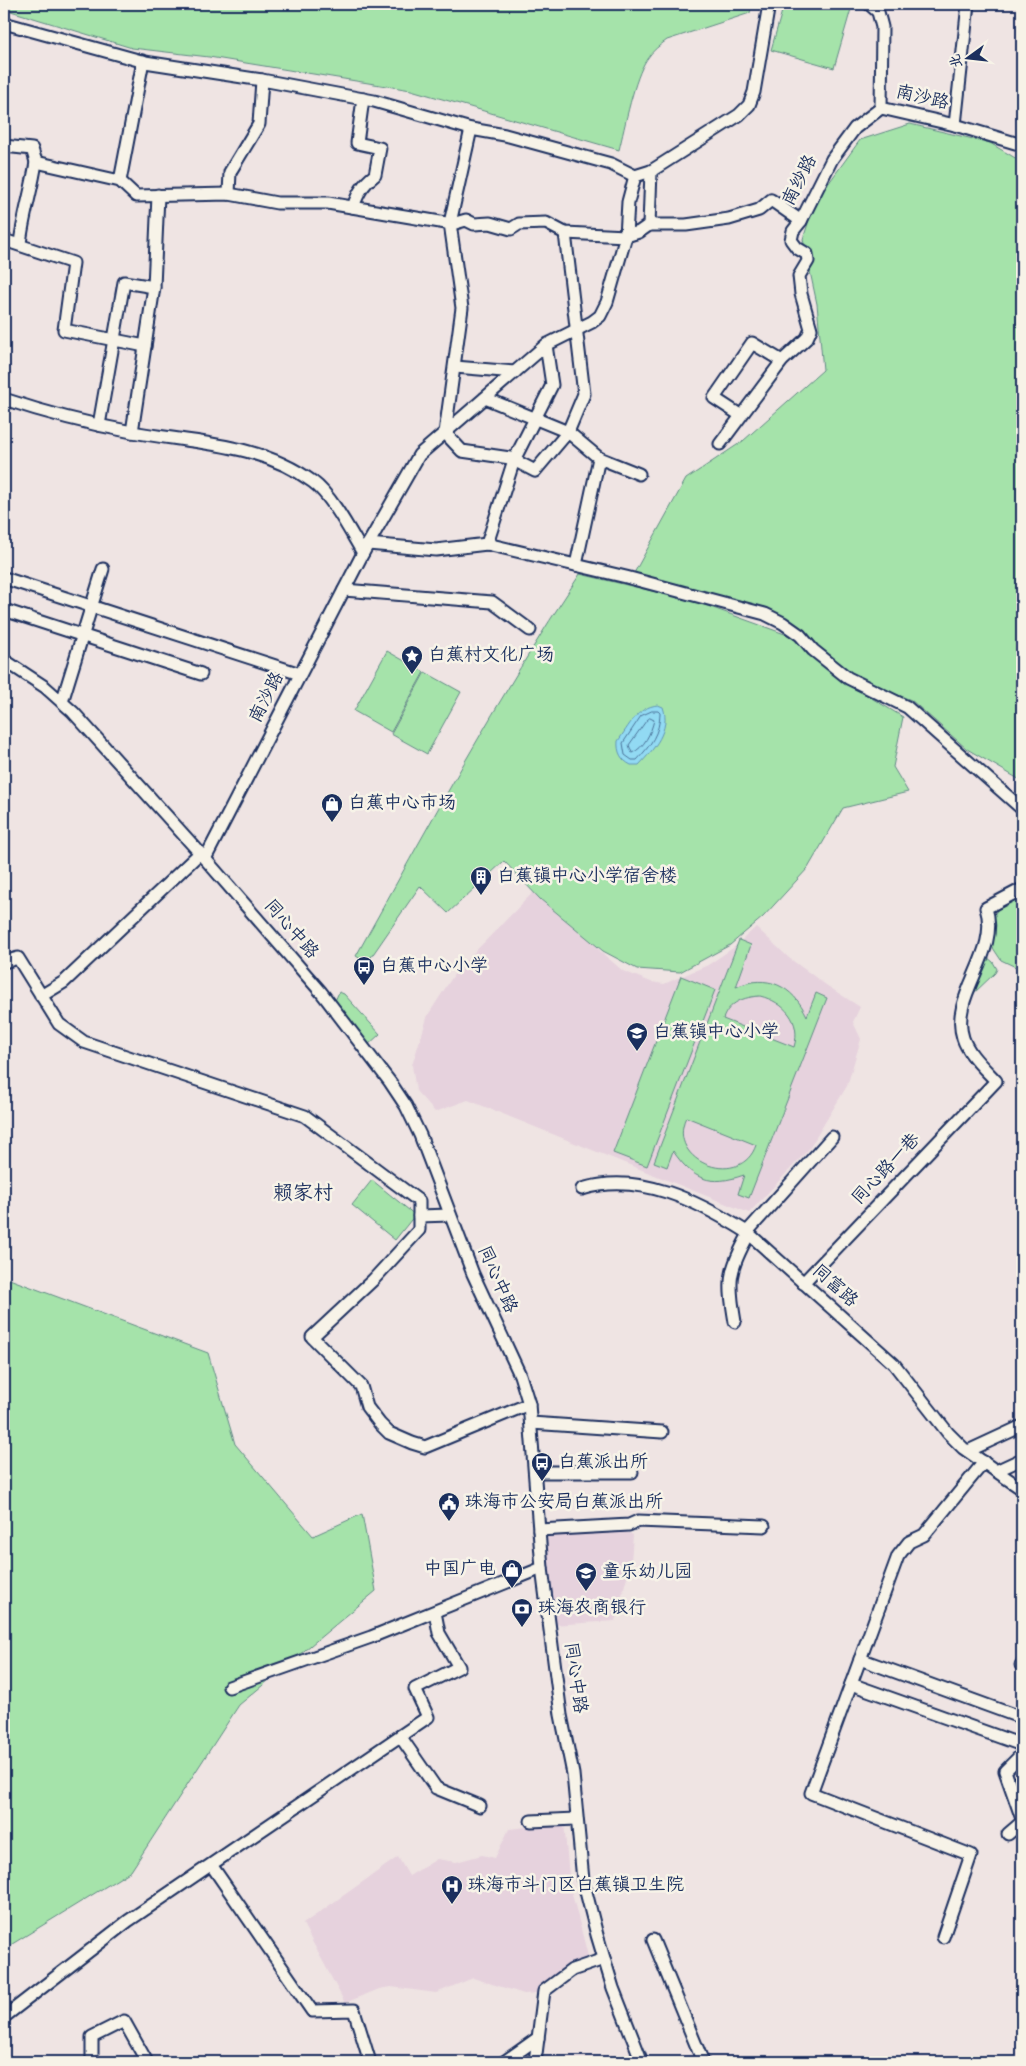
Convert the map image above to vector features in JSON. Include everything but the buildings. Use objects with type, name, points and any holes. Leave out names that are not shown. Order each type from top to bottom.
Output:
[{"type":"street","points":[[4,23],[143,61],[262,80],[363,99],[602,162],[635,176],[651,171],[739,115],[749,105],[754,92],[769,4]]},
{"type":"street","points":[[869,4],[878,12],[882,27],[881,108]]},
{"type":"street","points":[[955,125],[968,4]]},
{"type":"street","points":[[120,181],[143,61]]},
{"type":"street","points":[[229,194],[230,172],[259,124],[262,80]]},
{"type":"street","points":[[354,207],[357,196],[365,182],[375,175],[380,148],[357,143],[363,99]]},
{"type":"street","name":"南沙路","points":[[881,108],[955,125],[1022,145]]},
{"type":"street","name":"南纱路","points":[[626,236],[639,232],[649,225],[686,225],[730,219],[759,210],[771,200],[801,221],[832,159],[855,128],[881,108]]},
{"type":"street","points":[[471,129],[450,223],[462,308],[445,433],[450,441],[462,451],[514,460],[535,471],[568,432],[584,394],[565,233]]},
{"type":"street","points":[[4,146],[32,149],[36,162],[24,214],[20,244]]},
{"type":"street","points":[[36,162],[120,181],[136,196],[229,194],[277,204],[315,202],[450,223],[466,220],[474,224],[490,223],[511,229],[519,224],[546,223],[565,233],[626,236]]},
{"type":"street","points":[[649,225],[651,171]]},
{"type":"street","name":"南沙路","points":[[41,996],[64,982],[202,856],[366,549],[420,454],[546,345],[600,316],[607,302],[626,236],[628,202],[635,176]]},
{"type":"street","points":[[132,432],[154,287],[158,195]]},
{"type":"street","points":[[720,444],[782,361],[807,338],[811,329],[801,294],[799,276],[808,261],[807,254],[797,248],[791,240],[793,231],[801,221]]},
{"type":"street","points":[[4,240],[73,263],[64,330],[145,346]]},
{"type":"street","points":[[99,425],[124,282],[154,287]]},
{"type":"street","points":[[740,415],[714,398],[752,343],[782,361]]},
{"type":"street","points":[[486,544],[514,460],[552,385],[546,345]]},
{"type":"street","points":[[455,367],[515,372]]},
{"type":"street","points":[[485,398],[568,432],[600,458],[639,474]]},
{"type":"street","points":[[4,400],[34,410],[132,432],[240,448],[278,462],[314,483],[366,549],[436,550],[486,544],[576,565],[765,614],[783,623],[800,635],[812,650],[848,678],[907,707],[1022,809]]},
{"type":"street","points":[[576,565],[600,458]]},
{"type":"street","points":[[62,702],[102,569]]},
{"type":"street","points":[[4,578],[300,674]]},
{"type":"street","points":[[344,590],[492,602],[530,630]]},
{"type":"street","points":[[4,610],[201,674]]},
{"type":"street","name":"同心中路","points":[[4,660],[45,687],[74,712],[202,856],[321,992],[390,1082],[406,1106],[420,1135],[473,1274],[520,1375],[529,1404],[542,1568],[560,1706],[573,1774],[583,1880],[604,1959],[642,2062]]},
{"type":"street","name":"同心路一巷","points":[[803,1283],[996,1080],[971,1053],[965,1042],[962,1029],[962,1012],[988,940],[989,923],[986,908],[1022,889]]},
{"type":"street","points":[[4,962],[18,958],[58,1024],[84,1042],[305,1116],[419,1201],[419,1230],[373,1280],[312,1337],[361,1386],[367,1407],[380,1424],[394,1436],[425,1447],[529,1404]]},
{"type":"street","points":[[735,1322],[730,1276],[748,1233],[832,1137]]},
{"type":"street","name":"同富路","points":[[582,1189],[597,1184],[614,1183],[648,1187],[697,1204],[720,1215],[748,1233],[894,1364],[948,1434],[968,1451],[1022,1489]]},
{"type":"street","points":[[419,1216],[450,1215]]},
{"type":"street","points":[[531,1423],[662,1432]]},
{"type":"street","points":[[968,1451],[1022,1426]]},
{"type":"street","points":[[996,1471],[1022,1459]]},
{"type":"street","points":[[943,1937],[972,1855],[811,1793],[898,1556],[909,1542],[924,1535],[984,1462]]},
{"type":"street","points":[[535,1472],[632,1472]]},
{"type":"street","points":[[539,1530],[629,1525],[638,1522],[764,1526]]},
{"type":"street","points":[[229,1687],[435,1612],[542,1568]]},
{"type":"street","points":[[4,2017],[128,1921],[212,1866],[428,1717],[415,1689],[459,1667],[439,1633],[435,1612]]},
{"type":"street","points":[[860,1659],[1022,1718]]},
{"type":"street","points":[[851,1684],[1022,1745]]},
{"type":"street","points":[[400,1736],[436,1788],[480,1806]]},
{"type":"street","points":[[1008,1834],[1022,1821],[1005,1771],[1022,1754]]},
{"type":"street","points":[[531,1822],[576,1819]]},
{"type":"street","points":[[212,1866],[312,2011],[354,2010],[370,2062]]},
{"type":"street","points":[[653,1940],[704,2062]]},
{"type":"street","points":[[535,2062],[544,1991],[572,1970],[604,1959]]},
{"type":"street","points":[[92,2062],[92,2037],[124,2021],[147,2062]]},
{"type":"street","points":[[504,2062],[538,2038]]},
{"type":"shaded area","name":"白蕉镇中心小学","points":[[552,873],[564,906],[601,952],[623,971],[651,982],[664,984],[708,965],[733,948],[756,927],[789,958],[860,1007],[853,1022],[861,1039],[847,1086],[809,1149],[749,1213],[468,1100],[435,1112],[416,1091],[412,1065],[428,1015],[457,970]]},
{"type":"shaded area","name":"童乐幼儿园","points":[[622,1530],[633,1535],[631,1562],[615,1621],[552,1625],[545,1537],[560,1533]]},
{"type":"shaded area","name":"珠海市斗门区白蕉镇卫生院","points":[[564,1823],[570,1886],[588,1956],[582,1963],[570,1967],[537,1993],[524,1994],[473,1978],[436,1993],[391,1987],[379,1989],[345,2003],[303,1924],[398,1857],[409,1876],[437,1859],[456,1862],[482,1855],[495,1858],[509,1829]]},
{"type":"green space","points":[[4,4],[752,4],[750,13],[667,40],[651,53],[642,67],[638,78],[619,150],[411,90],[209,57],[132,48],[4,9]]},
{"type":"green space","points":[[784,4],[831,4],[851,9],[834,68],[771,50]]},
{"type":"green space","points":[[910,124],[990,143],[1022,162],[1022,781],[967,749],[911,700],[862,681],[820,653],[809,635],[742,601],[633,575],[686,479],[743,441],[823,370],[817,304],[803,239],[815,202],[860,140]]},
{"type":"green space","points":[[580,574],[691,600],[793,637],[835,676],[903,717],[893,767],[908,792],[843,808],[808,868],[763,917],[730,945],[680,972],[637,969],[603,951],[540,899],[504,861],[448,913],[420,886],[367,963],[356,956],[492,715]]},
{"type":"green space","points":[[387,651],[424,672],[391,732],[354,711]]},
{"type":"green space","points":[[425,672],[461,692],[427,754],[391,734]]},
{"type":"green space","points":[[1022,894],[1022,970],[1001,960],[991,945],[992,918],[1000,906]]},
{"type":"green space","points":[[739,940],[751,945],[736,987],[758,981],[778,985],[794,997],[807,1016],[816,993],[827,998],[749,1198],[738,1194],[744,1175],[721,1180],[703,1178],[695,1175],[688,1169],[673,1151],[667,1167],[654,1162]],"holes":[[[760,996],[777,1003],[789,1014],[795,1029],[794,1047],[723,1019],[729,1008],[733,1005],[748,998]],[[686,1117],[756,1145],[748,1159],[736,1166],[722,1168],[708,1165],[695,1158],[686,1147],[682,1133]]]},
{"type":"green space","points":[[987,957],[997,969],[973,994]]},
{"type":"green space","points":[[681,976],[715,990],[647,1166],[613,1153]]},
{"type":"green space","points":[[339,992],[344,994],[380,1034],[367,1046],[334,1003]]},
{"type":"green space","points":[[372,1180],[415,1215],[395,1240],[352,1205]]},
{"type":"green space","points":[[4,1277],[208,1353],[235,1444],[313,1536],[362,1514],[376,1591],[239,1705],[131,1871],[4,1949]]},
{"type":"water","points":[[658,705],[663,707],[665,715],[665,724],[660,739],[639,765],[631,765],[620,755],[618,741],[639,713],[644,709]]},
{"type":"place","name":"白蕉村文化广场","points":[[412,675]]},
{"type":"place","name":"白蕉中心市场","points":[[332,823]]},
{"type":"place","name":"白蕉镇中心小学宿舍楼","points":[[481,896]]},
{"type":"place","name":"白蕉中心小学","points":[[364,986]]},
{"type":"place","name":"白蕉镇中心小学","points":[[637,1052]]},
{"type":"place","name":"白蕉派出所","points":[[542,1482]]},
{"type":"place","name":"珠海市公安局白蕉派出所","points":[[449,1522]]},
{"type":"place","name":"中国广电","points":[[512,1589]]},
{"type":"place","name":"童乐幼儿园","points":[[586,1592]]},
{"type":"place","name":"珠海农商银行","points":[[522,1628]]},
{"type":"place","name":"珠海市斗门区白蕉镇卫生院","points":[[452,1905]]},
{"type":"district","name":"赖家村","points":[[303,1195]]}]
